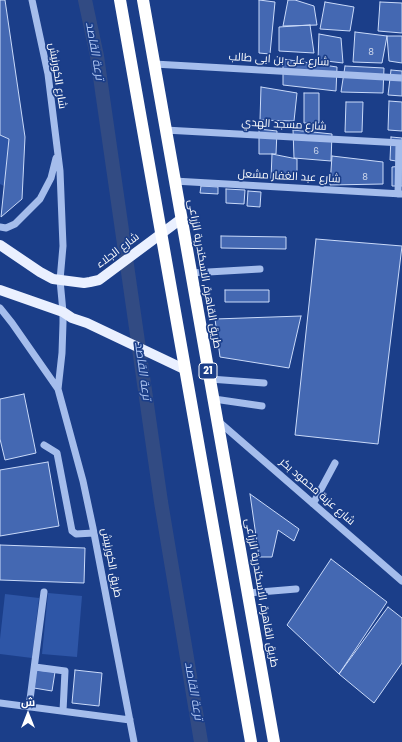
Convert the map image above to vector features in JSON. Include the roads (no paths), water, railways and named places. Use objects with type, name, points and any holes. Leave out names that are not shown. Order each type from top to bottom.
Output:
[{"type":"highway","name":"21","points":[[120,0],[251,742]]},
{"type":"highway","name":"طريق القاهرة, الاسكندرية الزراعى","points":[[143,0],[274,742]]},
{"type":"main road","name":"شارع الجلاء","points":[[0,245],[53,279],[84,283],[99,280],[181,219]]},
{"type":"main road","points":[[0,290],[63,312],[72,318],[87,323],[186,370]]},
{"type":"street","name":"شارع الكورنيش","points":[[32,0],[48,74],[60,171],[63,246],[60,280],[63,312]]},
{"type":"street","name":"شارع على بن ابى طالب","points":[[154,64],[402,78]]},
{"type":"street","name":"شارع مسجد الهدي","points":[[166,130],[400,143]]},
{"type":"street","points":[[400,143],[400,194]]},
{"type":"street","name":"شارع الكورنيش","points":[[0,227],[6,228],[15,224],[40,198],[51,178],[57,156]]},
{"type":"street","name":"شارع عبد الغفار مشعل","points":[[174,181],[400,194]]},
{"type":"street","points":[[191,273],[260,270]]},
{"type":"street","name":"طريق الكورنيش","points":[[0,308],[16,328],[58,389],[83,481],[134,742]]},
{"type":"street","name":"طريق الكورنيش","points":[[58,389],[62,353],[63,312]]},
{"type":"street","points":[[210,379],[264,383]]},
{"type":"street","points":[[214,400],[262,406]]},
{"type":"street","name":"شارع عزبة محمود بكر","points":[[217,420],[402,581]]},
{"type":"street","points":[[44,445],[57,453],[72,531],[76,534],[94,533]]},
{"type":"street","points":[[313,504],[335,463]]},
{"type":"street","points":[[248,593],[296,588]]},
{"type":"street","points":[[29,707],[44,592]]},
{"type":"street","points":[[35,667],[65,671],[63,711]]},
{"type":"street","points":[[0,703],[130,720]]},
{"type":"waterway","name":"ترعة القاصد","points":[[85,0],[97,56],[161,502],[201,742]]}]
